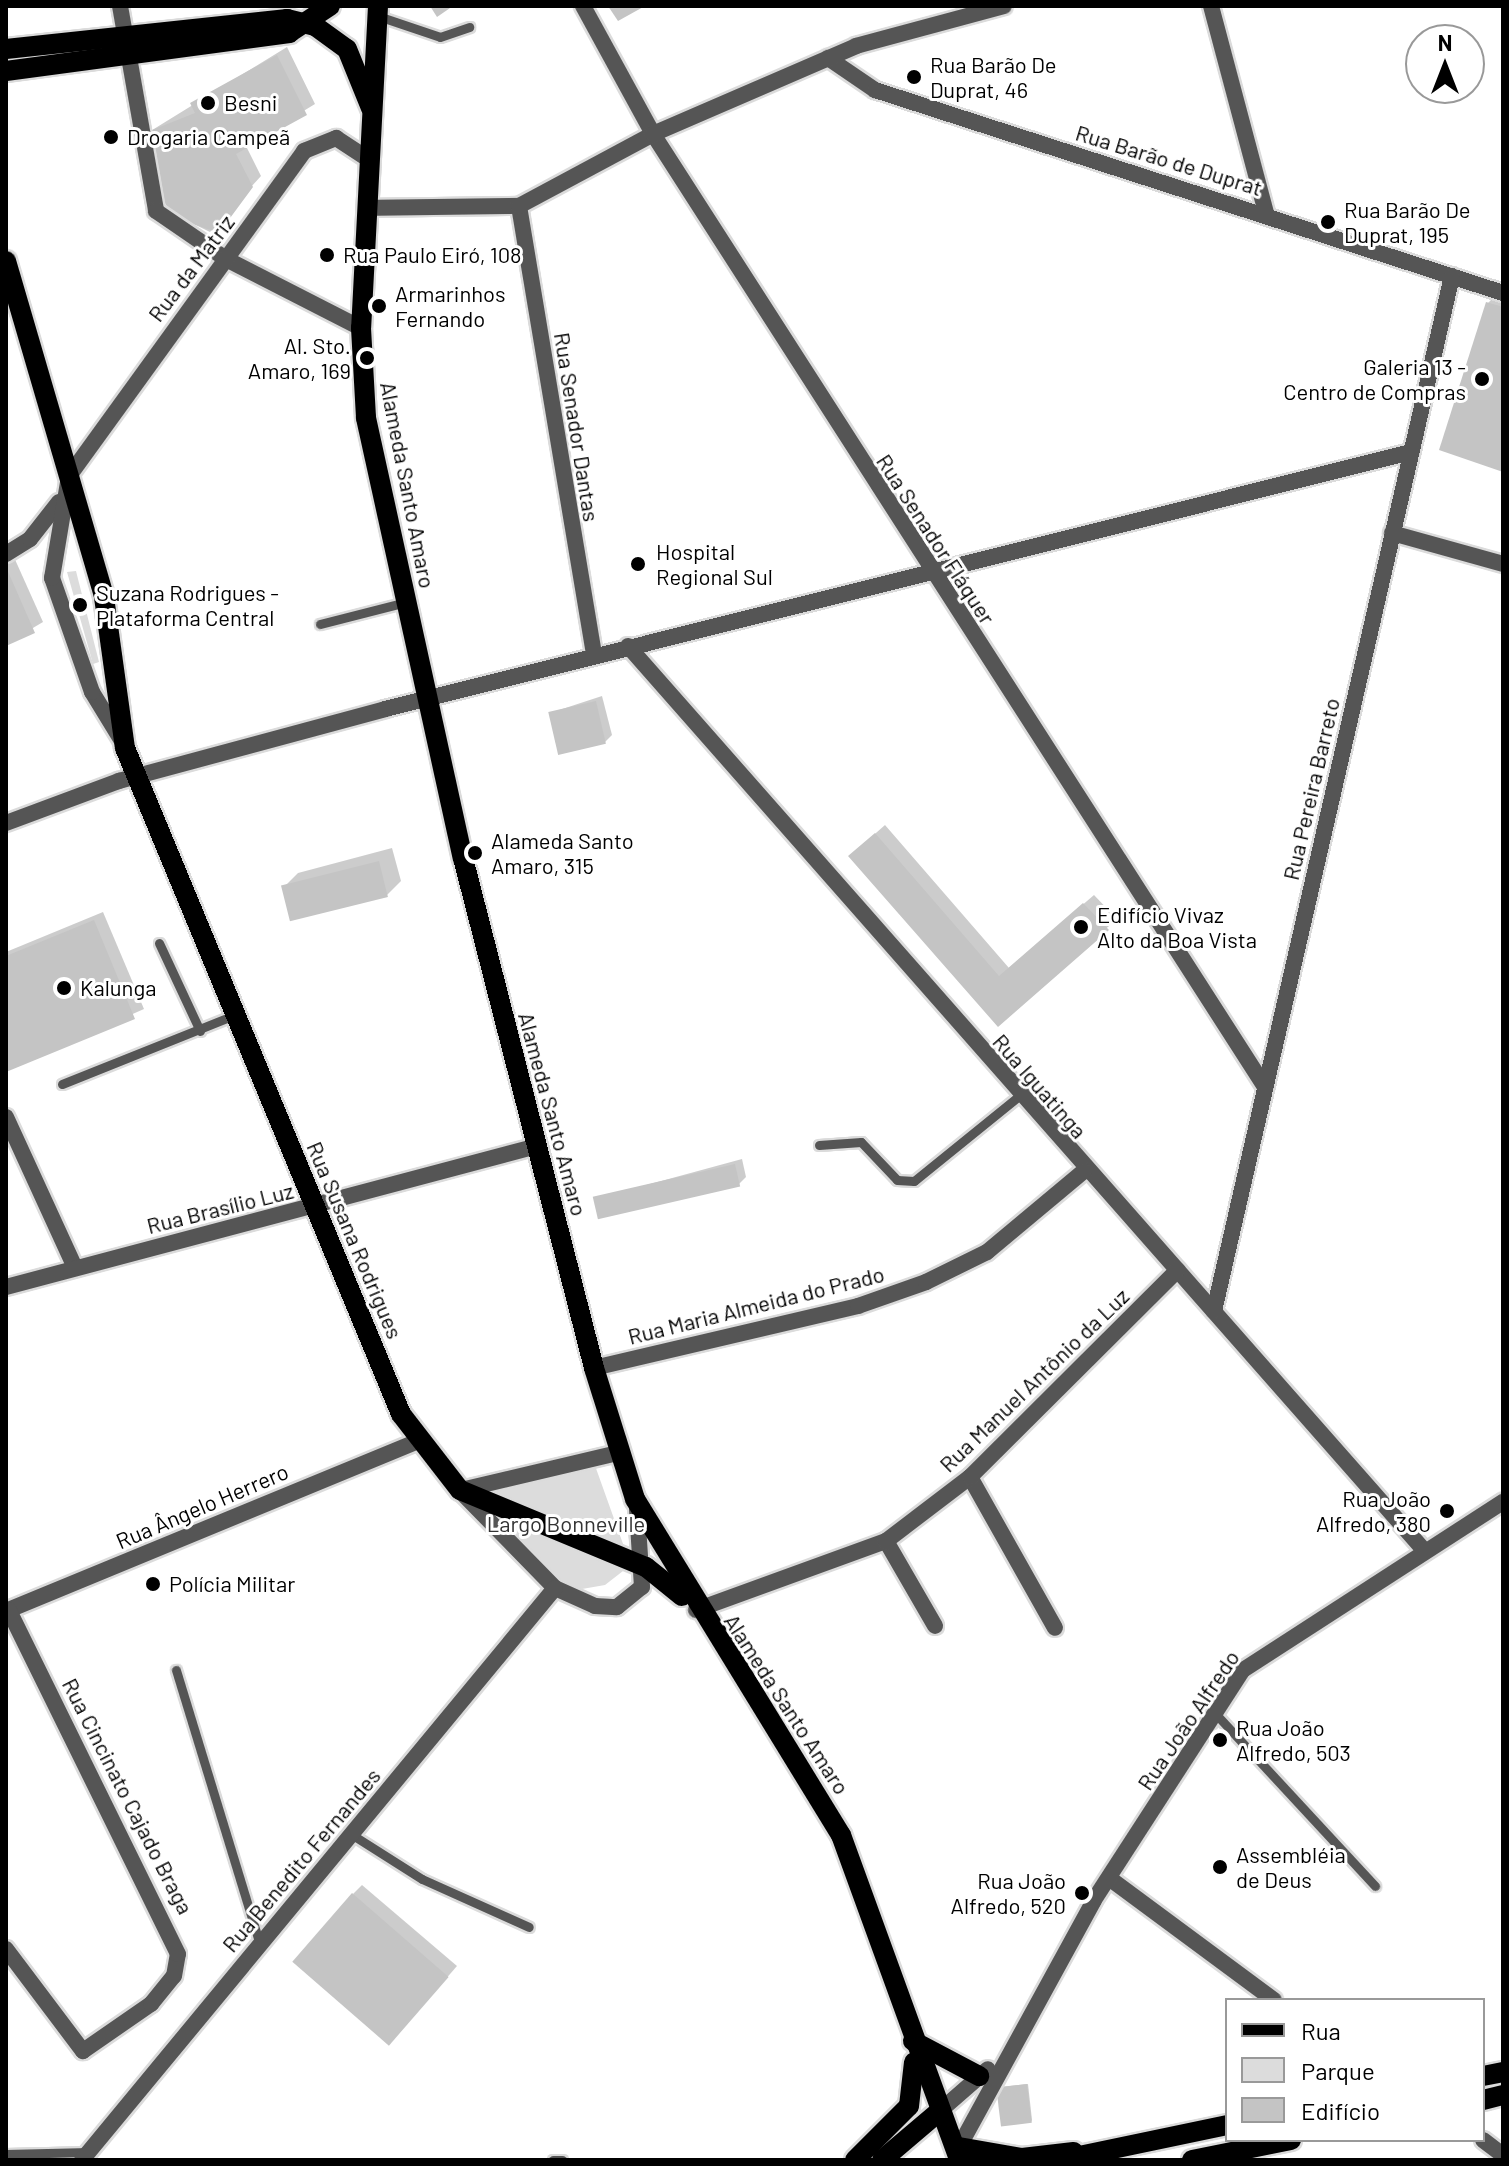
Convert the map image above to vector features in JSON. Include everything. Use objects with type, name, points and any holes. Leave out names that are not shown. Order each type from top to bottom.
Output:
[{"type":"main road","points":[[6,71],[125,48],[306,23],[330,6]]},
{"type":"main road","name":"Alameda Santo Amaro","points":[[378,11],[361,328],[366,418],[427,698],[594,1368],[618,1453],[635,1499],[696,1610],[822,1795],[910,2039],[959,2154]]},
{"type":"main road","points":[[306,23],[335,38],[354,59],[372,112]]},
{"type":"main road","points":[[6,49],[125,48]]},
{"type":"main road","points":[[6,261],[69,476]]},
{"type":"main road","name":"Rua Susana Rodrigues","points":[[69,476],[104,597],[125,748],[314,1207],[416,1442],[460,1490],[646,1567],[696,1610]]},
{"type":"main road","points":[[910,2039],[979,2076]]},
{"type":"main road","points":[[855,2160],[915,2092],[910,2039]]},
{"type":"main road","points":[[882,2160],[941,2110]]},
{"type":"main road","points":[[959,2154],[1022,2158],[1090,2150],[1225,2125]]},
{"type":"main road","points":[[1203,2159],[1282,2142]]},
{"type":"main road","points":[[1060,2160],[1090,2150]]},
{"type":"street","points":[[120,6],[156,211],[226,259],[361,328]]},
{"type":"street","name":"Rua Senador Fláquer","points":[[583,6],[653,134],[931,573],[1265,1087]]},
{"type":"street","points":[[367,208],[519,206],[653,134],[828,58],[1004,6]]},
{"type":"street","points":[[1211,6],[1266,213]]},
{"type":"street","name":"Rua Barão de Duprat","points":[[828,58],[875,90],[1266,213],[1503,293]]},
{"type":"street","name":"Rua da Matriz","points":[[69,476],[316,140],[347,142],[371,161]]},
{"type":"street","name":"Rua Senador Dantas","points":[[519,206],[594,655]]},
{"type":"street","name":"Rua Pereira Barreto","points":[[1214,1311],[1452,276]]},
{"type":"street","points":[[6,823],[136,777],[427,698],[1411,452]]},
{"type":"street","name":"Rua Susana Rodrigues","points":[[69,476],[60,501],[52,578],[92,692],[125,748]]},
{"type":"street","points":[[6,554],[30,539],[60,501]]},
{"type":"street","points":[[1392,533],[1503,564]]},
{"type":"street","name":"Rua Iguatinga","points":[[628,646],[1084,1171],[1178,1270],[1424,1550]]},
{"type":"street","points":[[6,1117],[75,1268]]},
{"type":"street","name":"Rua Brasílio Luz","points":[[6,1287],[537,1146]]},
{"type":"street","name":"Rua Maria Almeida do Prado","points":[[594,1368],[858,1306],[926,1282],[987,1252],[1084,1171]]},
{"type":"street","name":"Rua Manuel Antônio da Luz","points":[[696,1610],[886,1541],[970,1477],[1178,1270]]},
{"type":"street","name":"Rua Ângelo Herrero","points":[[7,1611],[416,1442]]},
{"type":"street","points":[[460,1490],[618,1453]]},
{"type":"street","points":[[970,1477],[1055,1628]]},
{"type":"street","points":[[460,1490],[555,1588],[595,1606],[617,1607],[642,1587],[646,1567],[635,1499]]},
{"type":"street","name":"Rua João Alfredo","points":[[959,2154],[1005,2057],[1109,1878],[1214,1712],[1263,1653],[1503,1502]]},
{"type":"street","points":[[886,1541],[935,1626]]},
{"type":"street","name":"Rua Benedito Fernandes","points":[[85,2156],[555,1588]]},
{"type":"street","name":"Rua Cincinato Cajado Braga","points":[[6,1949],[75,2047],[92,2050],[151,2004],[174,1976],[175,1935],[7,1611]]},
{"type":"street","points":[[1109,1878],[1271,1998]]},
{"type":"street","name":"Rua João Alfredo","points":[[941,2110],[1005,2057]]},
{"type":"street","points":[[1485,2142],[1503,2155]]},
{"type":"lane","points":[[378,11],[440,37],[469,27]]},
{"type":"lane","points":[[320,624],[406,602]]},
{"type":"lane","points":[[159,943],[200,1031]]},
{"type":"lane","points":[[62,1084],[237,1014]]},
{"type":"lane","points":[[819,1145],[861,1142],[897,1180],[914,1181],[1019,1096]]},
{"type":"lane","points":[[176,1670],[260,1945]]},
{"type":"lane","points":[[1214,1712],[1375,1886]]},
{"type":"lane","points":[[351,1834],[422,1879],[529,1927]]},
{"type":"lane","points":[[6,2154],[85,2156]]},
{"type":"lane","points":[[553,2160],[562,2160]]},
{"type":"green space","points":[[76,571],[99,662],[93,664],[67,572]]},
{"type":"green space","name":"Largo Bonneville","points":[[593,1460],[627,1555],[623,1571],[605,1585],[582,1589],[553,1583],[473,1497]]},
{"type":"building","points":[[430,6],[453,6],[437,17]]},
{"type":"building","points":[[608,6],[645,6],[618,21]]},
{"type":"building","points":[[277,55],[307,115],[236,154],[253,187],[219,233],[173,217],[156,188],[147,132],[195,113],[190,103]]},
{"type":"building","name":"Galeria 13 - Centro de Compras","points":[[1486,302],[1503,307],[1503,472],[1439,450]]},
{"type":"building","points":[[6,567],[35,633],[6,646]]},
{"type":"building","points":[[596,701],[606,744],[558,755],[548,712]]},
{"type":"building","name":"Edifício Vivaz Alto da Boa Vista","points":[[875,833],[999,976],[1083,903],[1109,930],[998,1027],[848,856]]},
{"type":"building","points":[[379,861],[388,897],[290,921],[281,885]]},
{"type":"building","name":"Kalunga","points":[[94,920],[135,1019],[6,1072],[6,956]]},
{"type":"building","points":[[735,1164],[740,1186],[598,1219],[593,1197]]},
{"type":"building","points":[[352,1893],[449,1977],[389,2046],[292,1962]]},
{"type":"building","points":[[1027,2084],[1032,2123],[1001,2126],[996,2088]]},
{"type":"place","name":"Rua Barão De Duprat, 46","points":[[914,77]]},
{"type":"place","name":"Besni","points":[[208,103]]},
{"type":"place","name":"Drogaria Campeã","points":[[111,137]]},
{"type":"place","name":"Rua Barão De Duprat, 195","points":[[1328,222]]},
{"type":"place","name":"Rua Paulo Eiró, 108","points":[[327,255]]},
{"type":"place","name":"Armarinhos Fernando","points":[[379,306]]},
{"type":"place","name":"Al. Sto. Amaro, 169","points":[[367,358]]},
{"type":"place","name":"Galeria 13 - Centro de Compras","points":[[1482,379]]},
{"type":"place","name":"Hospital Regional Sul","points":[[638,564]]},
{"type":"place","name":"Suzana Rodrigues - Plataforma Central","points":[[80,605]]},
{"type":"place","name":"Alameda Santo Amaro, 315","points":[[475,853]]},
{"type":"place","name":"Edifício Vivaz Alto da Boa Vista","points":[[1081,927]]},
{"type":"place","name":"Kalunga","points":[[64,988]]},
{"type":"place","name":"Rua João Alfredo, 380","points":[[1447,1511]]},
{"type":"place","name":"Polícia Militar","points":[[153,1584]]},
{"type":"place","name":"Rua João Alfredo, 503","points":[[1220,1740]]},
{"type":"place","name":"Assembléia de Deus","points":[[1220,1867]]},
{"type":"place","name":"Rua João Alfredo, 520","points":[[1082,1893]]}]
